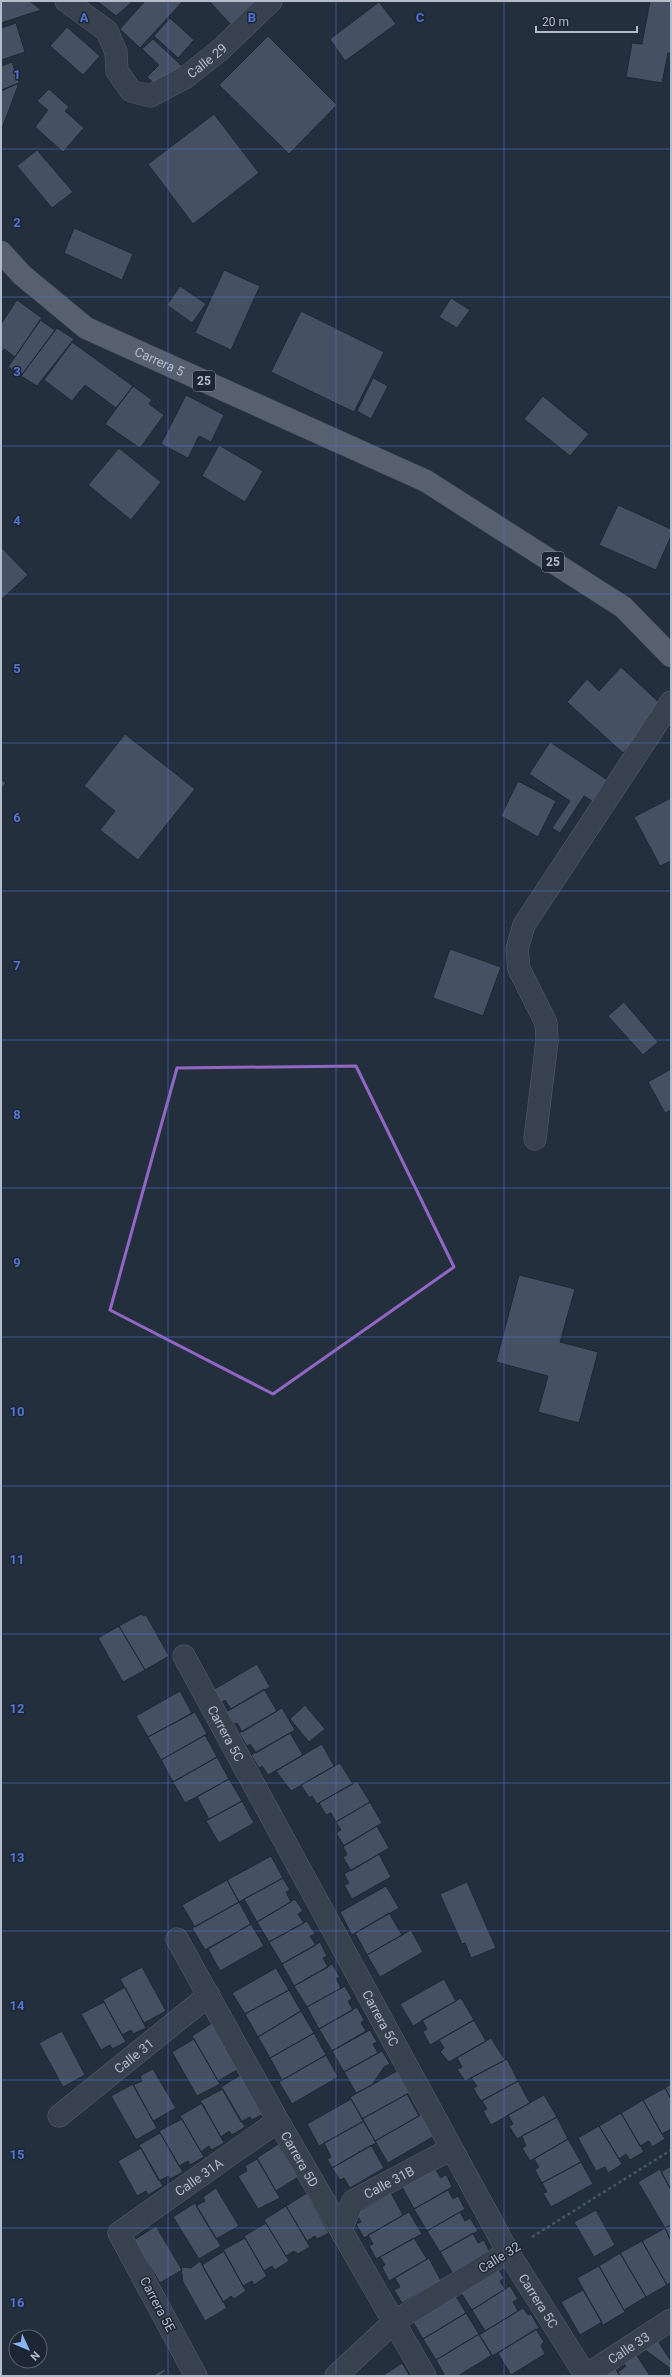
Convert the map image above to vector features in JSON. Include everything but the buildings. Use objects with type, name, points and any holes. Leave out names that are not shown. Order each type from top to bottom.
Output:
[{"type":"main road","name":"Carrera 5","points":[[1,252],[22,275],[86,328],[426,481],[623,606],[671,656]]},
{"type":"street","name":"Calle 29","points":[[66,1],[107,31],[116,52],[117,71],[131,91],[150,96],[186,77],[219,51],[271,1]]},
{"type":"street","points":[[535,1139],[547,1040],[546,1023],[519,969],[517,949],[524,924],[671,702]]},
{"type":"street","name":"Carrera 5C","points":[[184,1656],[508,2252],[586,2376]]},
{"type":"street","name":"Carrera 5D","points":[[177,1939],[278,2121],[395,2320],[426,2376]]},
{"type":"street","name":"Calle 31","points":[[59,2116],[209,1995]]},
{"type":"street","name":"Calle 31A","points":[[119,2233],[278,2121]]},
{"type":"street","name":"Calle 31B","points":[[341,2229],[353,2201],[451,2149]]},
{"type":"street","name":"Carrera 5E","points":[[119,2233],[196,2376]]},
{"type":"street","name":"Calle 32","points":[[336,2376],[395,2320],[508,2252]]},
{"type":"street","name":"Calle 33","points":[[586,2376],[669,2327]]},
{"type":"path","name":"Calle 32","points":[[508,2252],[671,2150]]},
{"type":"highlighted area","points":[[356,1066],[454,1267],[273,1394],[110,1310],[177,1068]]}]
